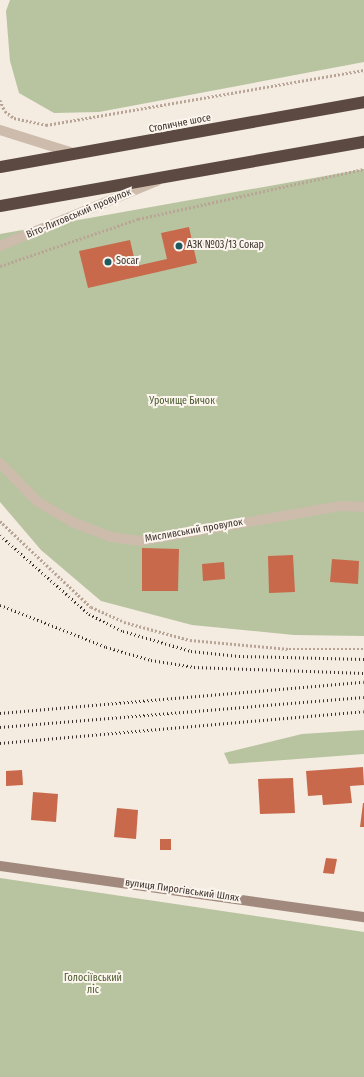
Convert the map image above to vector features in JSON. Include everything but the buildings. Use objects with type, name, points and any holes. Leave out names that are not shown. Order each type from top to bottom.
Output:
[{"type":"highway","name":"Столичне шосе","points":[[0,167],[364,102]]},
{"type":"highway","points":[[0,206],[158,181],[364,142]]},
{"type":"street","points":[[2,128],[78,154]]},
{"type":"street","name":"Віто-Литовський провулок","points":[[0,246],[158,181]]},
{"type":"street","name":"Мисливський провулок","points":[[0,463],[38,502],[72,522],[111,537],[140,541],[340,506],[364,507]]},
{"type":"street","name":"вулиця Пирогівський Шлях","points":[[0,866],[364,917]]},
{"type":"path","points":[[0,100],[5,111],[14,118],[46,125],[364,70]]},
{"type":"path","points":[[0,266],[138,219],[364,169]]},
{"type":"path","points":[[0,521],[91,607],[124,622],[190,640],[289,649],[364,649]]},
{"type":"green space","points":[[10,0],[364,0],[364,62],[99,112],[54,113],[19,93],[10,61],[6,11]]},
{"type":"green space","name":"Урочище Бичок","points":[[364,169],[364,636],[294,635],[192,625],[101,601],[41,550],[0,502],[0,234]]},
{"type":"green space","points":[[364,730],[364,754],[229,764],[224,753],[302,734]]},
{"type":"green space","name":"Голосіївський ліс","points":[[0,878],[364,932],[364,1077],[0,1077]]},
{"type":"railway","points":[[0,535],[89,614],[123,631],[191,651],[239,656],[364,659]]},
{"type":"railway","points":[[0,605],[106,647],[151,660],[194,667],[364,673]]},
{"type":"railway","points":[[0,713],[364,682]]},
{"type":"railway","points":[[0,727],[364,697]]},
{"type":"railway","points":[[0,743],[364,711]]},
{"type":"place","name":"АЗК №03/13 Сокар","points":[[179,246]]},
{"type":"place","name":"Socar","points":[[108,262]]}]
